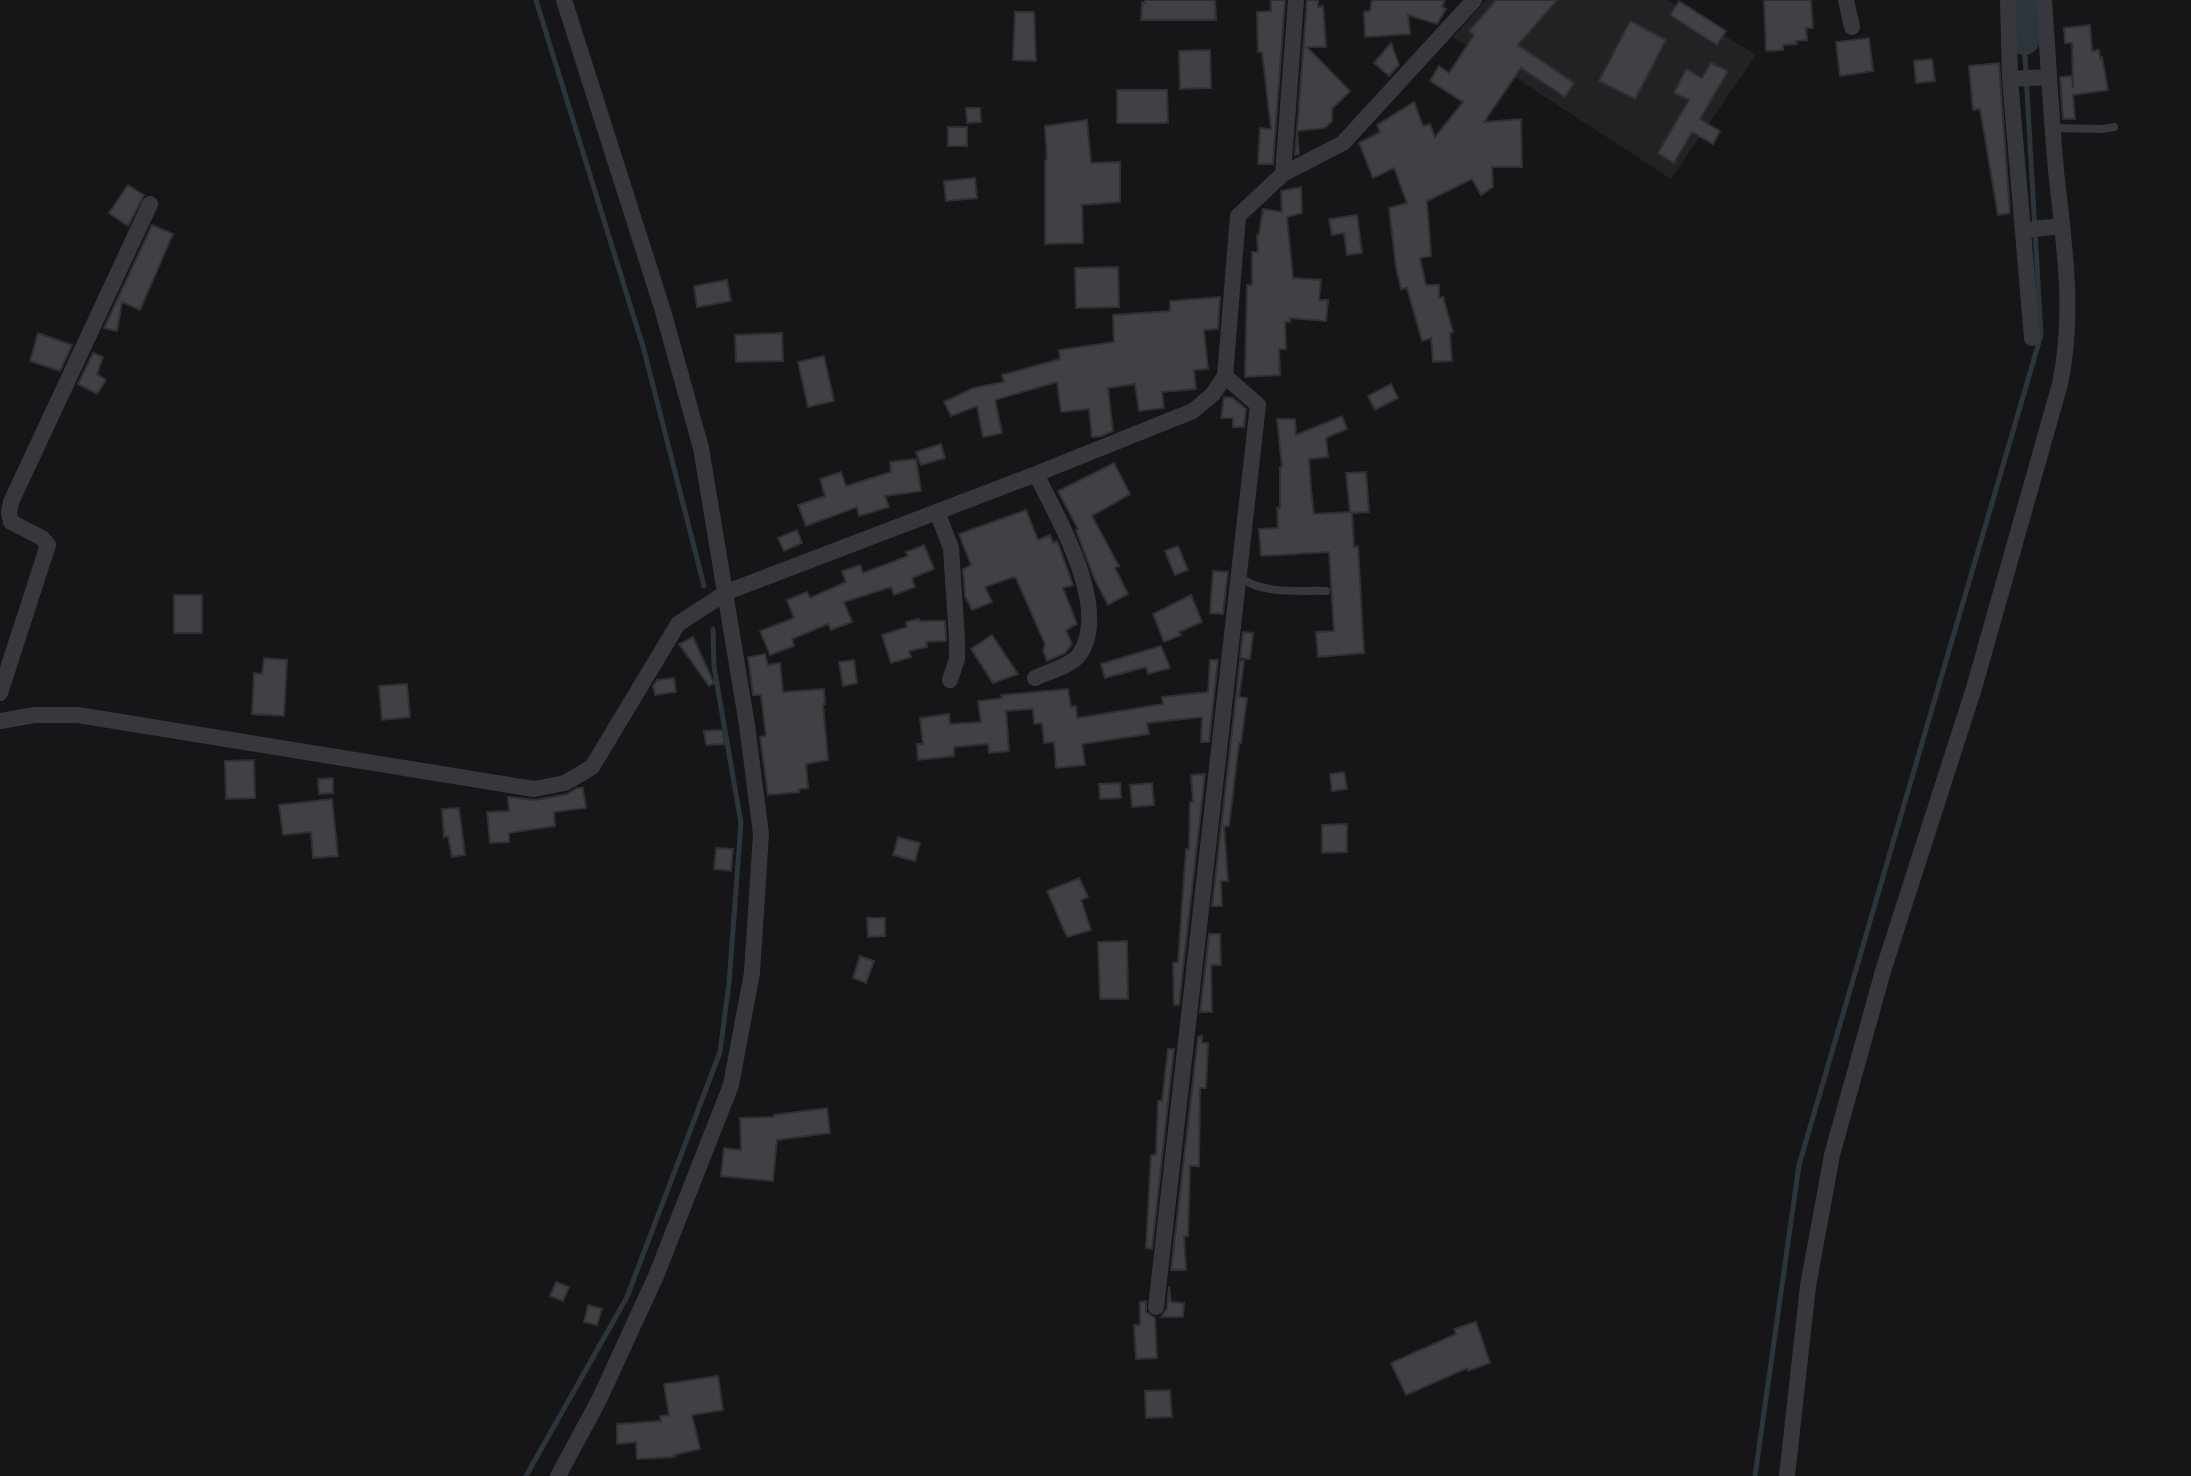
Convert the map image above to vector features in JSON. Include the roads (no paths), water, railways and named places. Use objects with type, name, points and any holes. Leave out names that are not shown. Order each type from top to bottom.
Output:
[{"type":"street","points":[[558,1476],[599,1400],[656,1276],[731,1085],[752,973],[761,834],[727,592],[701,448],[663,311],[564,0]]},
{"type":"street","points":[[1283,174],[1296,0]]},
{"type":"street","points":[[0,721],[34,715],[78,715],[534,789],[565,783],[592,767],[678,624],[727,592],[1193,411],[1213,394],[1225,376],[1238,216],[1283,174],[1343,143],[1474,0]]},
{"type":"street","points":[[1846,0],[1852,27]]},
{"type":"street","points":[[1787,1476],[1806,1302],[1832,1155],[1883,971],[1974,688],[2068,346],[2069,322],[2057,227],[2053,128],[2030,78],[2008,0]]},
{"type":"street","points":[[2032,338],[2027,230],[2030,78],[2044,0]]},
{"type":"street","points":[[0,693],[48,545],[42,538],[11,522],[11,502],[150,204]]},
{"type":"street","points":[[2027,230],[2057,227]]},
{"type":"street","points":[[1156,1307],[1258,405],[1225,376]]},
{"type":"street","points":[[1035,678],[1077,658],[1085,642],[1089,605],[1071,546],[1036,474]]},
{"type":"street","points":[[937,512],[952,558],[957,659],[950,680]]},
{"type":"lane","points":[[2053,128],[2114,127]]},
{"type":"lane","points":[[1240,577],[1249,584],[1270,589],[1326,591]]},
{"type":"waterway","points":[[536,0],[644,350],[704,586]]},
{"type":"waterway","points":[[2022,0],[2024,39]]},
{"type":"waterway","points":[[1755,1476],[1799,1165],[2041,335],[2024,39]]},
{"type":"waterway","points":[[526,1476],[627,1297],[720,1052],[729,983],[741,823],[714,667],[713,629]]}]
